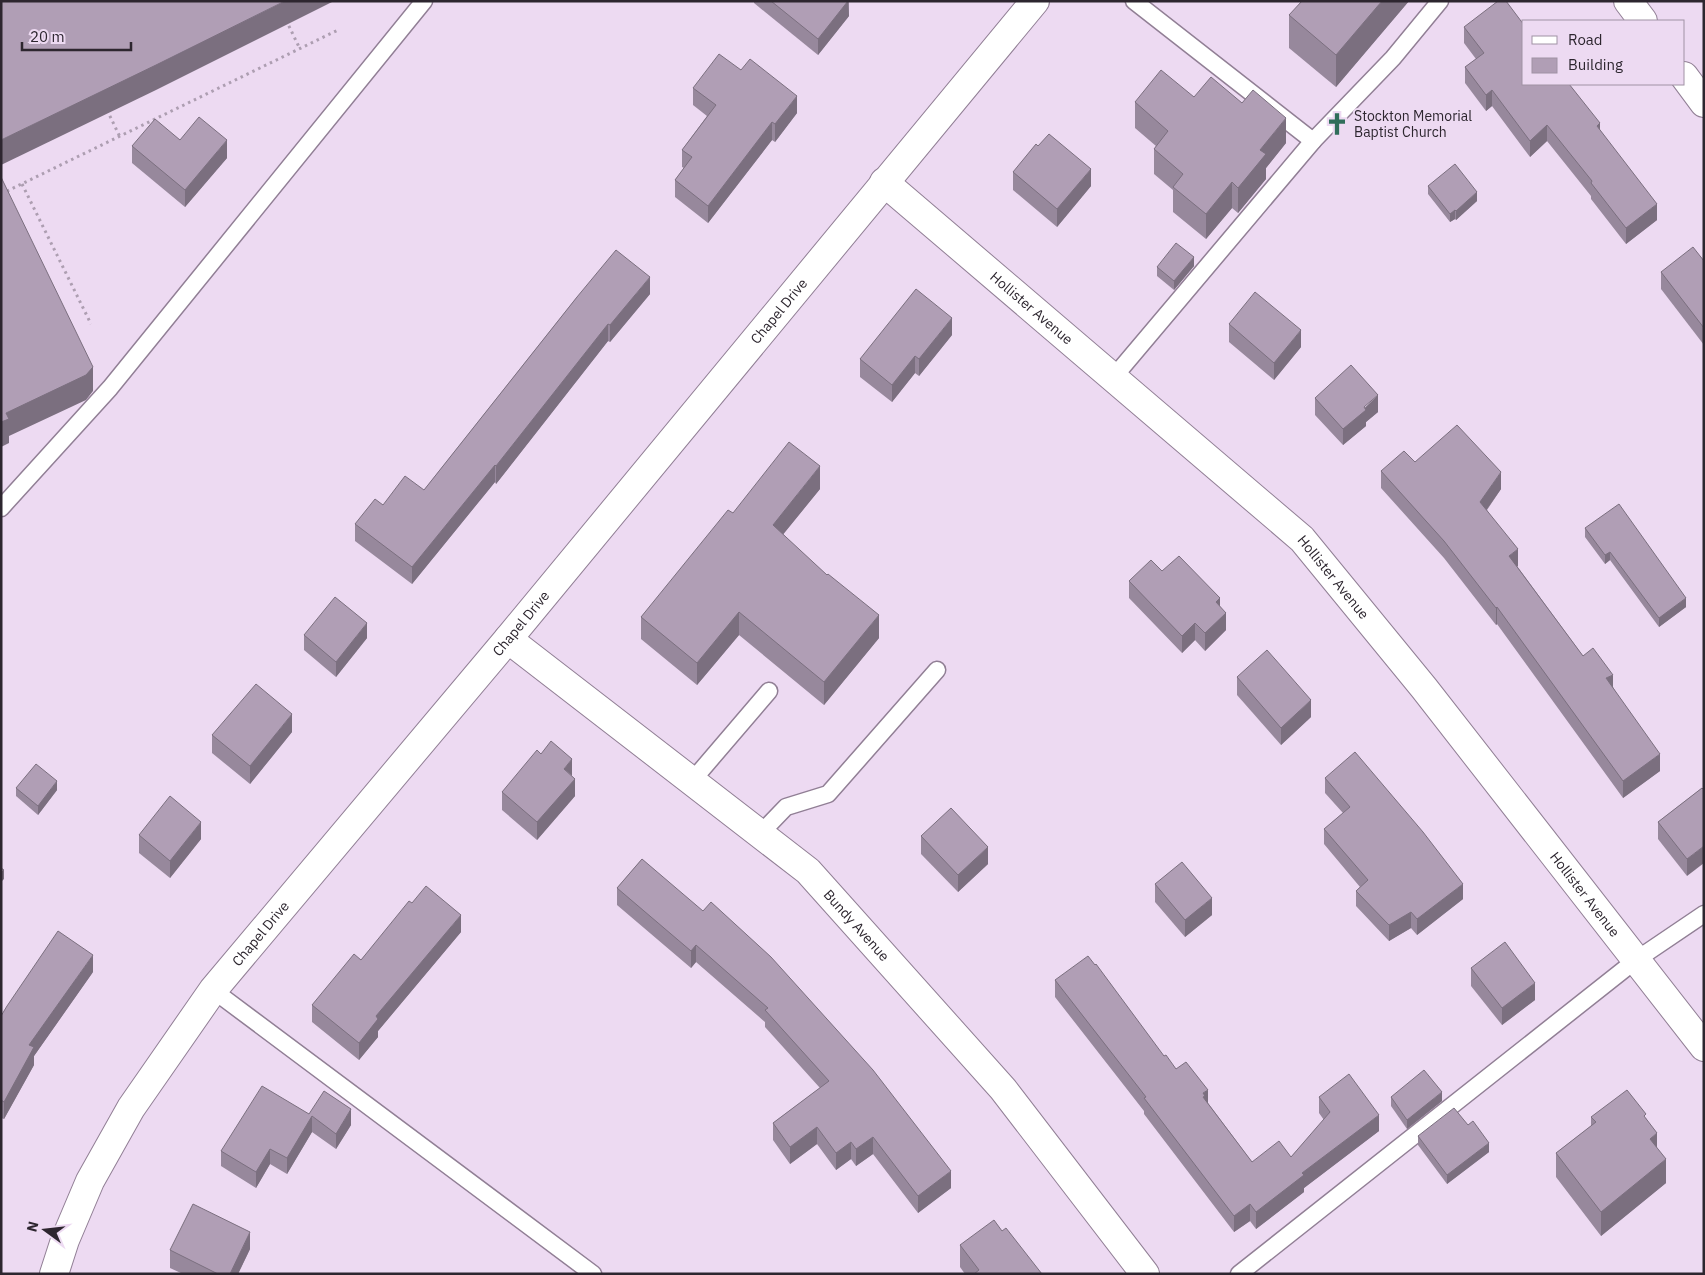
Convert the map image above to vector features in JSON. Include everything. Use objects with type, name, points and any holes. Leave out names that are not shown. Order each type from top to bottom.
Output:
[{"type":"street","name":"Chapel Drive","points":[[54,1274],[65,1240],[95,1173],[131,1108],[212,990],[508,639],[1035,1]]},
{"type":"street","points":[[1628,1],[1642,20]]},
{"type":"street","points":[[1685,77],[1704,103]]},
{"type":"street","name":"Hollister Avenue","points":[[884,182],[1302,539],[1424,688],[1704,1048]]},
{"type":"street","name":"Bundy Avenue","points":[[508,639],[808,871],[1003,1089],[1145,1274]]},
{"type":"lane","points":[[1,508],[110,388],[424,1]]},
{"type":"lane","points":[[1134,1],[1313,141]]},
{"type":"lane","points":[[1113,378],[1313,141],[1393,58],[1440,1]]},
{"type":"lane","points":[[760,834],[786,807],[828,794],[937,670]]},
{"type":"lane","points":[[692,781],[769,691]]},
{"type":"lane","points":[[1239,1274],[1636,960],[1704,914]]},
{"type":"lane","points":[[212,990],[593,1274]]},
{"type":"path","points":[[285,17],[300,49]]},
{"type":"path","points":[[1,194],[338,30]]},
{"type":"path","points":[[103,103],[120,136]]},
{"type":"path","points":[[22,184],[91,324]]},
{"type":"building","points":[[1,1],[285,1],[1,140]]},
{"type":"building","points":[[771,1],[848,1],[818,39]]},
{"type":"building","points":[[1302,1],[1382,1],[1336,55],[1289,15]]},
{"type":"building","points":[[1498,1],[1506,1],[1522,22],[1522,85],[1570,85],[1600,123],[1597,126],[1657,204],[1626,228],[1591,183],[1592,181],[1547,125],[1530,141],[1492,90],[1486,95],[1465,67],[1484,53],[1464,27]]},
{"type":"building","points":[[719,54],[741,70],[750,59],[797,96],[775,124],[772,122],[708,206],[675,180],[692,157],[682,150],[716,105],[693,88]]},
{"type":"building","points":[[1161,70],[1194,97],[1211,77],[1242,103],[1253,90],[1286,118],[1260,150],[1266,154],[1238,188],[1232,182],[1206,214],[1173,187],[1183,174],[1154,149],[1168,131],[1135,102]]},
{"type":"building","points":[[199,117],[227,140],[185,190],[132,146],[155,119],[180,140]]},
{"type":"building","points":[[1049,134],[1091,169],[1057,209],[1013,172],[1036,144],[1038,146]]},
{"type":"building","points":[[1455,164],[1477,192],[1450,214],[1428,186]]},
{"type":"building","points":[[1,177],[93,367],[86,375],[6,413],[9,419],[1,422]]},
{"type":"building","points":[[1176,243],[1194,257],[1174,281],[1157,267]]},
{"type":"building","points":[[1693,247],[1704,261],[1704,328],[1661,272]]},
{"type":"building","points":[[616,250],[650,277],[610,325],[608,324],[496,466],[412,567],[355,524],[375,499],[383,505],[405,476],[424,490]]},
{"type":"building","points":[[916,289],[952,318],[919,359],[915,356],[892,385],[860,359]]},
{"type":"building","points":[[1255,292],[1301,330],[1274,363],[1229,324]]},
{"type":"building","points":[[1351,365],[1378,395],[1364,407],[1366,410],[1343,429],[1315,398]]},
{"type":"building","points":[[1457,425],[1501,472],[1480,502],[1518,549],[1509,556],[1583,656],[1593,648],[1613,675],[1606,678],[1660,754],[1623,781],[1497,607],[1444,541],[1381,471],[1404,451],[1415,462]]},
{"type":"building","points":[[789,442],[820,466],[773,525],[827,575],[879,615],[824,682],[739,612],[697,663],[641,617],[728,510],[733,513]]},
{"type":"building","points":[[1619,504],[1686,598],[1659,618],[1610,552],[1605,555],[1585,528]]},
{"type":"building","points":[[1179,556],[1220,598],[1216,602],[1226,613],[1205,633],[1195,623],[1182,636],[1129,581],[1151,560],[1162,571]]},
{"type":"building","points":[[335,597],[367,623],[336,662],[304,635]]},
{"type":"building","points":[[1267,650],[1311,700],[1281,728],[1237,677]]},
{"type":"building","points":[[256,684],[292,714],[250,766],[212,735]]},
{"type":"building","points":[[551,741],[572,759],[564,769],[575,779],[537,822],[502,792],[537,750],[541,754]]},
{"type":"building","points":[[1355,752],[1423,832],[1463,884],[1417,919],[1411,912],[1389,925],[1356,891],[1368,880],[1324,829],[1350,807],[1325,778]]},
{"type":"building","points":[[36,764],[57,781],[38,806],[16,788]]},
{"type":"building","points":[[1702,788],[1704,790],[1704,846],[1687,859],[1658,822]]},
{"type":"building","points":[[170,796],[201,822],[170,861],[139,835]]},
{"type":"building","points":[[951,808],[988,847],[958,875],[921,836]]},
{"type":"building","points":[[642,859],[703,911],[711,902],[771,957],[873,1070],[951,1171],[918,1196],[873,1137],[856,1149],[851,1142],[836,1153],[817,1127],[790,1147],[773,1123],[829,1081],[765,1010],[768,1008],[696,945],[691,951],[617,888]]},
{"type":"building","points":[[1182,862],[1212,898],[1185,920],[1155,884]]},
{"type":"building","points":[[426,886],[461,915],[376,1016],[378,1019],[359,1043],[312,1005],[354,954],[361,960],[409,901],[412,903]]},
{"type":"building","points":[[58,931],[93,955],[29,1045],[34,1047],[4,1102],[1,1100],[1,1016]]},
{"type":"building","points":[[1505,942],[1535,983],[1502,1008],[1471,968]]},
{"type":"building","points":[[1088,956],[1176,1069],[1186,1062],[1208,1090],[1203,1093],[1205,1096],[1203,1097],[1252,1162],[1279,1141],[1291,1157],[1330,1112],[1319,1097],[1349,1074],[1379,1115],[1302,1173],[1304,1175],[1256,1212],[1250,1204],[1234,1216],[1144,1098],[1146,1097],[1055,980]]},
{"type":"building","points":[[1424,1070],[1442,1092],[1407,1120],[1391,1097]]},
{"type":"building","points":[[262,1086],[309,1114],[324,1091],[351,1109],[336,1134],[312,1116],[287,1158],[270,1149],[256,1172],[221,1151]]},
{"type":"building","points":[[1627,1090],[1646,1114],[1644,1116],[1657,1133],[1650,1139],[1666,1159],[1601,1212],[1556,1153],[1596,1122],[1591,1117]]},
{"type":"building","points":[[1454,1108],[1468,1125],[1473,1121],[1489,1143],[1447,1175],[1418,1136]]},
{"type":"building","points":[[193,1204],[250,1232],[230,1274],[218,1274],[170,1250]]},
{"type":"building","points":[[994,1220],[1002,1231],[1006,1228],[1042,1274],[974,1274],[979,1270],[960,1245]]},
{"type":"place","name":"Stockton Memorial Baptist Church","points":[[1337,124]]}]
